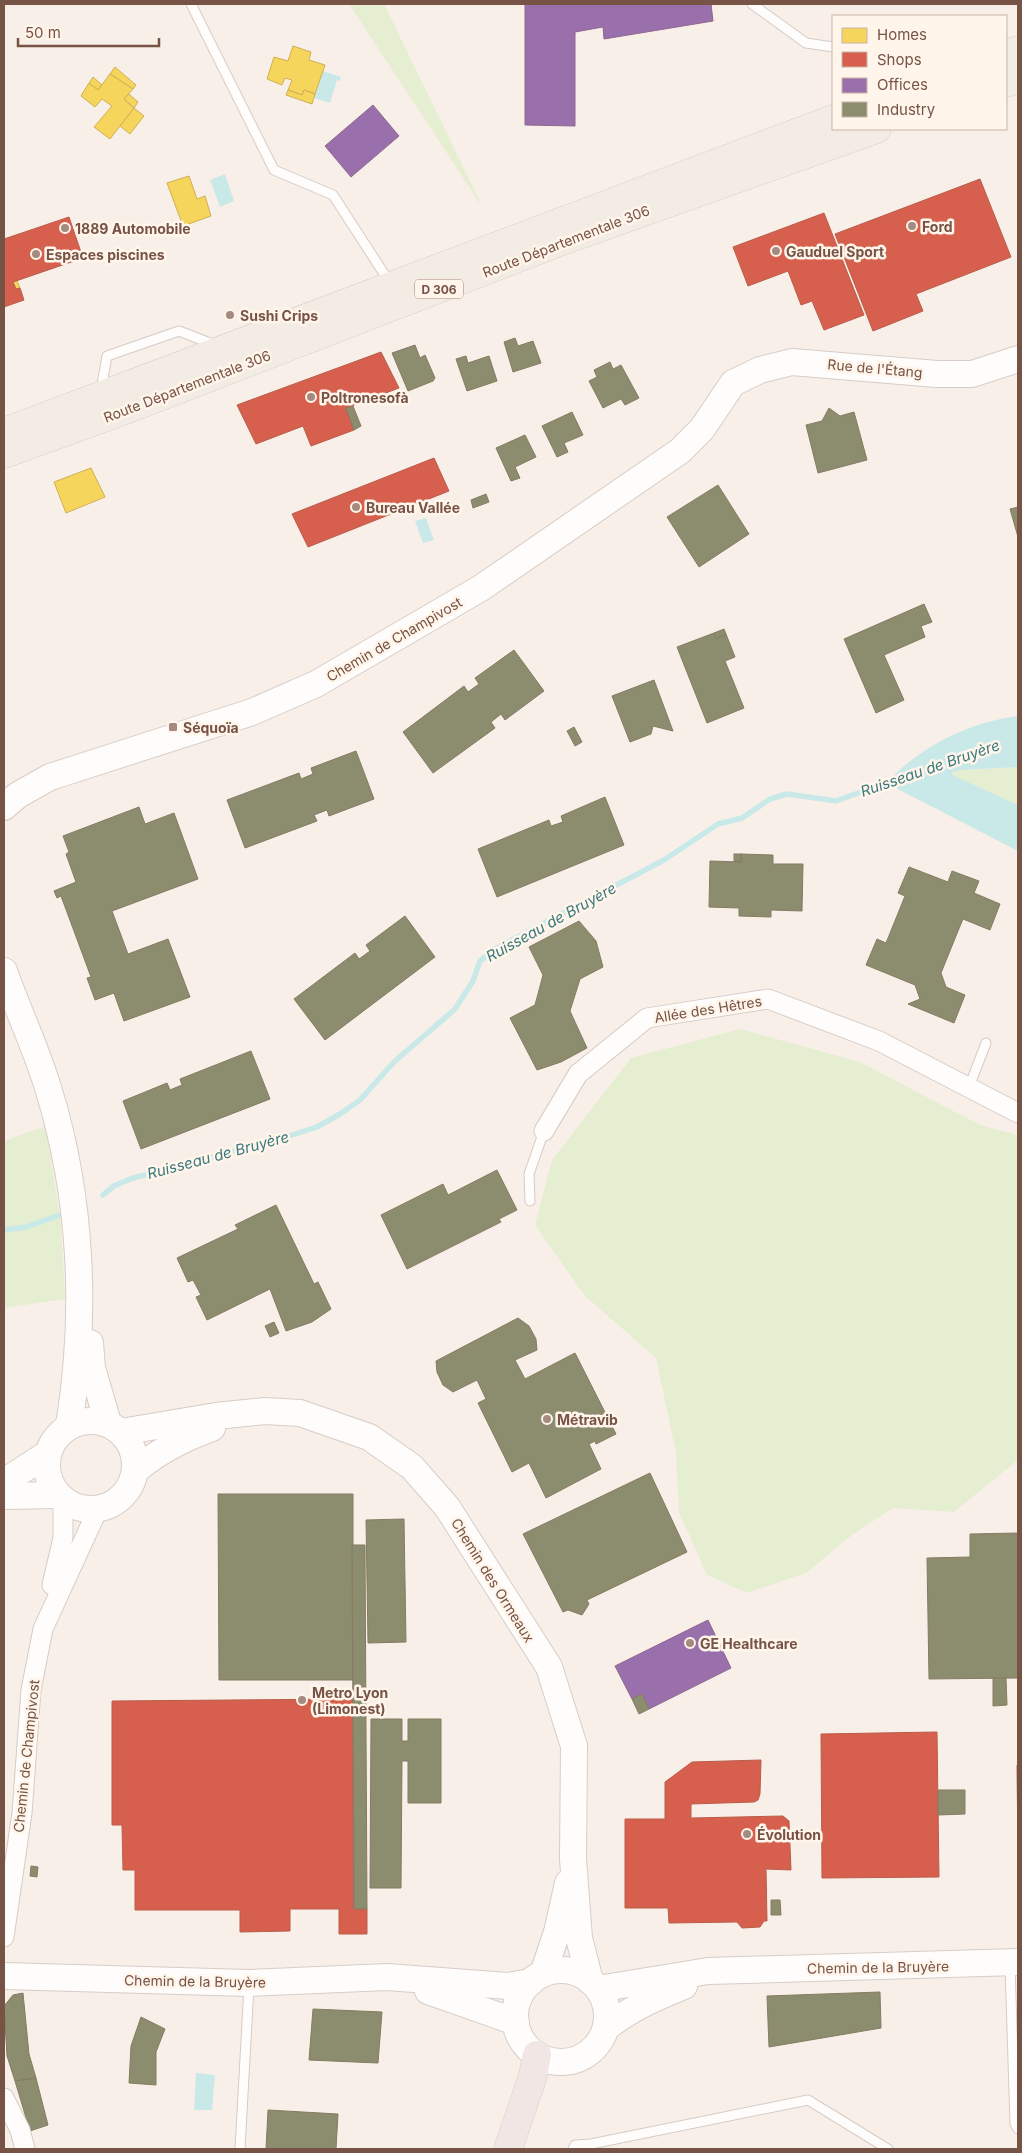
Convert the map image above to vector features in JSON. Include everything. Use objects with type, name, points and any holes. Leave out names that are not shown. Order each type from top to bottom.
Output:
[{"type":"highway","points":[[508,2149],[532,2078],[537,2055]]},
{"type":"main road","name":"Route Départementale 306","points":[[4,432],[832,120]]},
{"type":"main road","name":"Route Départementale 306","points":[[4,454],[128,409],[562,241],[874,130]]},
{"type":"street","name":"Rue de l'Étang","points":[[733,383],[760,370],[792,362],[937,374],[972,374],[1018,359]]},
{"type":"street","name":"Chemin de Champivost","points":[[4,807],[18,795],[50,777],[252,712],[316,684],[481,588],[680,451],[702,429],[733,383]]},
{"type":"street","points":[[4,971],[48,1090],[62,1140],[69,1178],[80,1276],[87,1306],[92,1368],[114,1427],[130,1443],[135,1456],[135,1471],[131,1485],[122,1496],[111,1504],[98,1509],[85,1509],[60,1497],[4,1496]]},
{"type":"street","name":"Allée des Hêtres","points":[[544,1131],[578,1074],[647,1018],[768,999],[878,1041],[1018,1113]]},
{"type":"street","points":[[69,1425],[76,1384],[80,1276]]},
{"type":"street","name":"Chemin des Ormeaux","points":[[135,1471],[153,1455],[192,1435],[265,1411]]},
{"type":"street","name":"Chemin des Ormeaux","points":[[114,1427],[265,1411],[300,1413],[370,1437],[412,1467],[447,1507],[549,1667],[574,1746],[573,1859],[579,1938],[594,1985]]},
{"type":"street","points":[[60,1497],[50,1482],[46,1468],[47,1454],[52,1443],[69,1425],[82,1421],[95,1420],[114,1427]]},
{"type":"street","points":[[4,1482],[47,1454]]},
{"type":"street","name":"Chemin de Champivost","points":[[4,1937],[5,1914],[22,1813],[31,1690],[48,1598],[63,1538],[60,1497]]},
{"type":"street","name":"Chemin de Champivost","points":[[43,1629],[98,1509]]},
{"type":"street","name":"Chemin des Ormeaux","points":[[537,1978],[557,1932],[573,1859]]},
{"type":"street","name":"Chemin de la Bruyère","points":[[4,1976],[249,1983],[387,1977],[485,1986],[508,1986],[568,1971],[580,1974],[594,1985],[708,1971],[1014,1962]]},
{"type":"street","name":"Chemin de la Bruyère","points":[[537,2055],[550,2061],[564,2062],[578,2059],[590,2052],[600,2041],[606,2028],[618,2018],[672,1991],[714,1974],[737,1970]]},
{"type":"street","name":"Chemin de la Bruyère","points":[[387,1977],[516,2022]]},
{"type":"street","points":[[537,1978],[522,1993],[516,2007],[516,2022],[519,2034],[526,2046],[537,2055]]},
{"type":"street","points":[[594,1985],[604,2000],[607,2014],[606,2028]]},
{"type":"street","points":[[4,2098],[20,2130],[25,2149]]},
{"type":"lane","points":[[191,4],[274,170],[333,194],[391,286]]},
{"type":"lane","points":[[752,4],[806,42],[832,47]]},
{"type":"lane","points":[[969,1088],[986,1044]]},
{"type":"lane","points":[[530,1200],[529,1174],[544,1131]]},
{"type":"lane","points":[[1014,1962],[1016,2124],[1018,2129]]},
{"type":"lane","points":[[240,2149],[249,1983]]},
{"type":"lane","points":[[573,2149],[575,2145],[591,2144],[808,2100],[888,2149]]},
{"type":"green space","points":[[349,4],[384,4],[483,208]]},
{"type":"green space","points":[[1018,767],[1018,805],[952,776],[953,772],[961,770]]},
{"type":"green space","points":[[740,1029],[860,1062],[980,1125],[1018,1135],[1018,1460],[954,1512],[893,1508],[852,1535],[806,1573],[747,1593],[707,1575],[679,1512],[676,1453],[656,1358],[585,1296],[535,1225],[552,1160],[631,1058]]},
{"type":"green space","points":[[46,1126],[61,1225],[65,1299],[4,1308],[4,1141]]},
{"type":"water","points":[[323,71],[341,77],[340,81],[337,80],[330,103],[314,98]]},
{"type":"water","points":[[225,174],[234,201],[220,207],[210,180]]},
{"type":"water","points":[[426,518],[434,540],[423,543],[415,521]]},
{"type":"water","points":[[1018,716],[1018,767],[962,770],[953,772],[952,775],[1018,805],[1018,851],[886,783],[914,758],[946,738],[981,724]]},
{"type":"water","points":[[196,2073],[215,2075],[212,2110],[194,2110]]},
{"type":"building: Homes","points":[[293,46],[311,52],[309,60],[325,65],[315,94],[304,90],[302,95],[288,90],[292,80],[285,78],[282,85],[267,79],[274,57],[288,61]]},
{"type":"building: Homes","points":[[115,67],[136,85],[133,89],[110,74]]},
{"type":"building: Homes","points":[[110,74],[133,89],[124,99],[134,108],[110,139],[94,127],[112,106],[102,99],[95,107],[81,96],[89,83],[98,90]]},
{"type":"building: Homes","points":[[93,77],[102,85],[98,90],[89,83]]},
{"type":"building: Homes","points":[[288,90],[302,95],[304,90],[315,94],[312,104],[286,95]]},
{"type":"building: Homes","points":[[129,94],[138,102],[134,108],[124,99]]},
{"type":"building: Homes","points":[[134,108],[144,116],[130,134],[120,126]]},
{"type":"building: Homes","points":[[189,176],[197,199],[205,196],[211,216],[183,226],[167,183]]},
{"type":"building: Homes","points":[[17,281],[20,288],[16,289],[13,282]]},
{"type":"building: Homes","points":[[91,468],[105,497],[66,513],[54,482]]},
{"type":"building: Shops","points":[[980,179],[1011,257],[916,294],[923,311],[873,331],[835,234]]},
{"type":"building: Shops","points":[[824,213],[864,315],[824,330],[812,301],[801,305],[788,271],[748,286],[733,247]]},
{"type":"building: Shops","points":[[69,217],[83,258],[13,282],[16,289],[20,288],[24,300],[4,307],[4,239]]},
{"type":"building: Shops","points":[[381,352],[399,388],[346,408],[354,430],[311,446],[303,426],[256,444],[237,405]]},
{"type":"building: Shops","points":[[434,458],[449,491],[308,547],[292,514]]},
{"type":"building: Shops","points":[[353,1699],[354,1909],[367,1909],[367,1934],[339,1934],[339,1909],[290,1909],[290,1931],[240,1932],[240,1910],[135,1910],[135,1870],[123,1870],[122,1825],[112,1825],[112,1701]]},
{"type":"building: Shops","points":[[937,1732],[939,1877],[822,1878],[821,1734]]},
{"type":"building: Shops","points":[[761,1760],[760,1794],[758,1800],[754,1802],[691,1804],[691,1818],[783,1816],[789,1821],[791,1870],[766,1869],[767,1921],[764,1921],[760,1927],[742,1928],[737,1922],[669,1923],[668,1908],[625,1908],[625,1819],[665,1819],[665,1782],[692,1762]]},
{"type":"building: Shops","points":[[1017,1765],[1018,1765],[1018,1852]]},
{"type":"building: Offices","points":[[525,4],[711,4],[713,21],[604,39],[603,27],[575,32],[575,126],[525,125]]},
{"type":"building: Offices","points":[[373,105],[399,136],[351,177],[325,146]]},
{"type":"building: Offices","name":"GE Healthcare","points":[[708,1620],[731,1668],[649,1709],[642,1694],[632,1699],[615,1666]]},
{"type":"building: Industry","points":[[515,338],[518,346],[533,341],[541,363],[513,372],[504,342]]},
{"type":"building: Industry","points":[[415,345],[420,358],[425,355],[435,378],[433,381],[408,391],[392,353]]},
{"type":"building: Industry","points":[[466,356],[468,363],[489,356],[497,381],[467,391],[456,359]]},
{"type":"building: Industry","points":[[610,362],[613,369],[621,365],[639,398],[625,405],[621,399],[603,408],[589,381],[597,377],[594,370]]},
{"type":"building: Industry","points":[[353,406],[361,426],[354,430],[346,408]]},
{"type":"building: Industry","points":[[829,408],[840,416],[854,412],[867,460],[818,473],[806,425],[822,421]]},
{"type":"building: Industry","points":[[572,412],[583,435],[564,443],[568,452],[557,457],[542,426]]},
{"type":"building: Industry","points":[[525,435],[536,457],[515,467],[520,478],[511,481],[496,448]]},
{"type":"building: Industry","points":[[718,485],[749,534],[699,567],[667,517]]},
{"type":"building: Industry","points":[[486,494],[489,502],[473,508],[471,500]]},
{"type":"building: Industry","points":[[1018,507],[1018,537],[1010,509]]},
{"type":"building: Industry","points":[[924,604],[932,622],[921,626],[925,637],[884,655],[904,700],[876,713],[844,639]]},
{"type":"building: Industry","points":[[724,629],[726,634],[716,639],[714,633]]},
{"type":"building: Industry","points":[[714,633],[716,639],[726,634],[735,657],[725,661],[744,708],[707,723],[677,647]]},
{"type":"building: Industry","points":[[514,650],[544,691],[505,720],[501,714],[491,722],[495,728],[433,773],[403,732],[464,686],[468,692],[479,684],[475,678]]},
{"type":"building: Industry","points":[[654,680],[673,731],[653,726],[651,734],[630,742],[612,696]]},
{"type":"building: Industry","points":[[574,727],[582,742],[575,746],[567,731]]},
{"type":"building: Industry","points":[[356,751],[374,799],[329,816],[327,810],[314,815],[317,821],[245,848],[227,800],[299,773],[301,779],[313,774],[311,768]]},
{"type":"building: Industry","points":[[605,797],[624,845],[497,897],[478,849],[549,820],[551,826],[563,822],[561,816]]},
{"type":"building: Industry","points":[[139,807],[145,824],[174,813],[198,879],[112,911],[128,954],[168,939],[190,997],[124,1021],[114,993],[95,1000],[87,978],[91,977],[61,896],[57,898],[54,891],[76,882],[66,854],[69,852],[63,836]]},
{"type":"building: Industry","points":[[734,854],[741,854],[741,862],[734,862]]},
{"type":"building: Industry","points":[[741,854],[773,855],[773,864],[803,864],[802,911],[771,910],[771,917],[739,916],[739,908],[709,907],[710,861],[741,862]]},
{"type":"building: Industry","points":[[909,867],[948,882],[952,871],[979,881],[974,893],[1000,904],[990,930],[963,919],[941,973],[946,987],[965,995],[954,1023],[908,1004],[920,999],[915,985],[866,965],[877,939],[886,943],[905,896],[898,893]]},
{"type":"building: Industry","points":[[405,916],[435,957],[325,1040],[294,999],[355,953],[359,959],[370,951],[366,945]]},
{"type":"building: Industry","points":[[579,921],[596,941],[603,967],[580,979],[570,1011],[587,1048],[561,1062],[537,1070],[510,1018],[535,1005],[543,975],[529,947]]},
{"type":"building: Industry","points":[[251,1051],[270,1099],[141,1149],[123,1101],[167,1083],[170,1090],[182,1085],[180,1079]]},
{"type":"building: Industry","points":[[497,1170],[517,1210],[499,1219],[501,1222],[407,1269],[381,1215],[443,1184],[448,1195]]},
{"type":"building: Industry","points":[[276,1205],[314,1284],[318,1282],[331,1309],[312,1322],[286,1331],[270,1289],[207,1320],[196,1297],[201,1295],[193,1280],[188,1282],[177,1258],[238,1229],[235,1225]]},
{"type":"building: Industry","name":"Métravib","points":[[518,1318],[529,1326],[536,1339],[537,1350],[515,1360],[525,1379],[575,1353],[616,1434],[596,1444],[595,1441],[589,1444],[601,1469],[546,1498],[529,1463],[512,1472],[478,1403],[486,1399],[477,1380],[453,1392],[443,1385],[437,1372],[436,1361]]},
{"type":"building: Industry","points":[[274,1322],[279,1333],[270,1337],[265,1326]]},
{"type":"building: Industry","points":[[650,1473],[687,1552],[587,1600],[589,1604],[582,1615],[568,1610],[563,1612],[523,1534]]},
{"type":"building: Industry","points":[[218,1494],[353,1494],[353,1680],[219,1680]]},
{"type":"building: Industry","points":[[404,1519],[406,1642],[368,1643],[366,1520]]},
{"type":"building: Industry","points":[[1018,1533],[1018,1678],[929,1679],[927,1558],[970,1557],[970,1534]]},
{"type":"building: Industry","points":[[352,1545],[365,1545],[367,1909],[354,1909]]},
{"type":"building: Industry","points":[[993,1678],[1006,1678],[1007,1705],[993,1706]]},
{"type":"building: Industry","points":[[642,1694],[649,1709],[639,1714],[632,1699]]},
{"type":"building: Industry","points":[[371,1719],[402,1719],[402,1741],[408,1741],[408,1719],[441,1719],[441,1803],[408,1803],[408,1761],[402,1761],[401,1888],[370,1888]]},
{"type":"building: Industry","points":[[938,1790],[965,1790],[965,1814],[938,1815]]},
{"type":"building: Industry","points":[[31,1866],[38,1867],[37,1877],[30,1876]]},
{"type":"building: Industry","points":[[771,1900],[780,1900],[781,1915],[771,1915]]},
{"type":"building: Industry","points":[[880,1992],[881,2028],[769,2047],[767,1996]]},
{"type":"building: Industry","points":[[23,1993],[29,2054],[36,2078],[15,2081],[7,2056],[4,2006],[13,1995]]},
{"type":"building: Industry","points":[[313,2009],[382,2012],[378,2063],[309,2060]]},
{"type":"building: Industry","points":[[141,2017],[165,2029],[156,2052],[156,2085],[129,2083],[131,2046]]},
{"type":"building: Industry","points":[[36,2078],[48,2125],[30,2131],[15,2081]]},
{"type":"building: Industry","points":[[268,2110],[338,2114],[336,2149],[266,2149]]},
{"type":"waterway","name":"Ruisseau de Bruyère","points":[[103,1195],[114,1186],[130,1179],[283,1138],[317,1127],[340,1114],[360,1100],[394,1062],[455,1009],[473,981],[480,961],[495,949],[664,860],[718,824],[742,818],[770,799],[787,794],[836,801],[894,780]]},
{"type":"waterway","name":"Ruisseau de Bruyère","points":[[4,1230],[26,1227],[60,1215]]},
{"type":"place","name":"Ford","points":[[912,226]]},
{"type":"place","name":"1889 Automobile","points":[[65,228]]},
{"type":"place","name":"Gauduel Sport","points":[[776,251]]},
{"type":"place","name":"Espaces piscines","points":[[36,254]]},
{"type":"place","name":"Sushi Crips","points":[[230,315]]},
{"type":"place","name":"Poltronesofà","points":[[311,397]]},
{"type":"place","name":"Bureau Vallée","points":[[356,507]]},
{"type":"place","name":"Séquoïa","points":[[173,727]]},
{"type":"place","name":"Métravib","points":[[547,1419]]},
{"type":"place","name":"GE Healthcare","points":[[690,1643]]},
{"type":"place","name":"Metro Lyon (Limonest)","points":[[302,1700]]},
{"type":"place","name":"Évolution","points":[[747,1834]]}]
